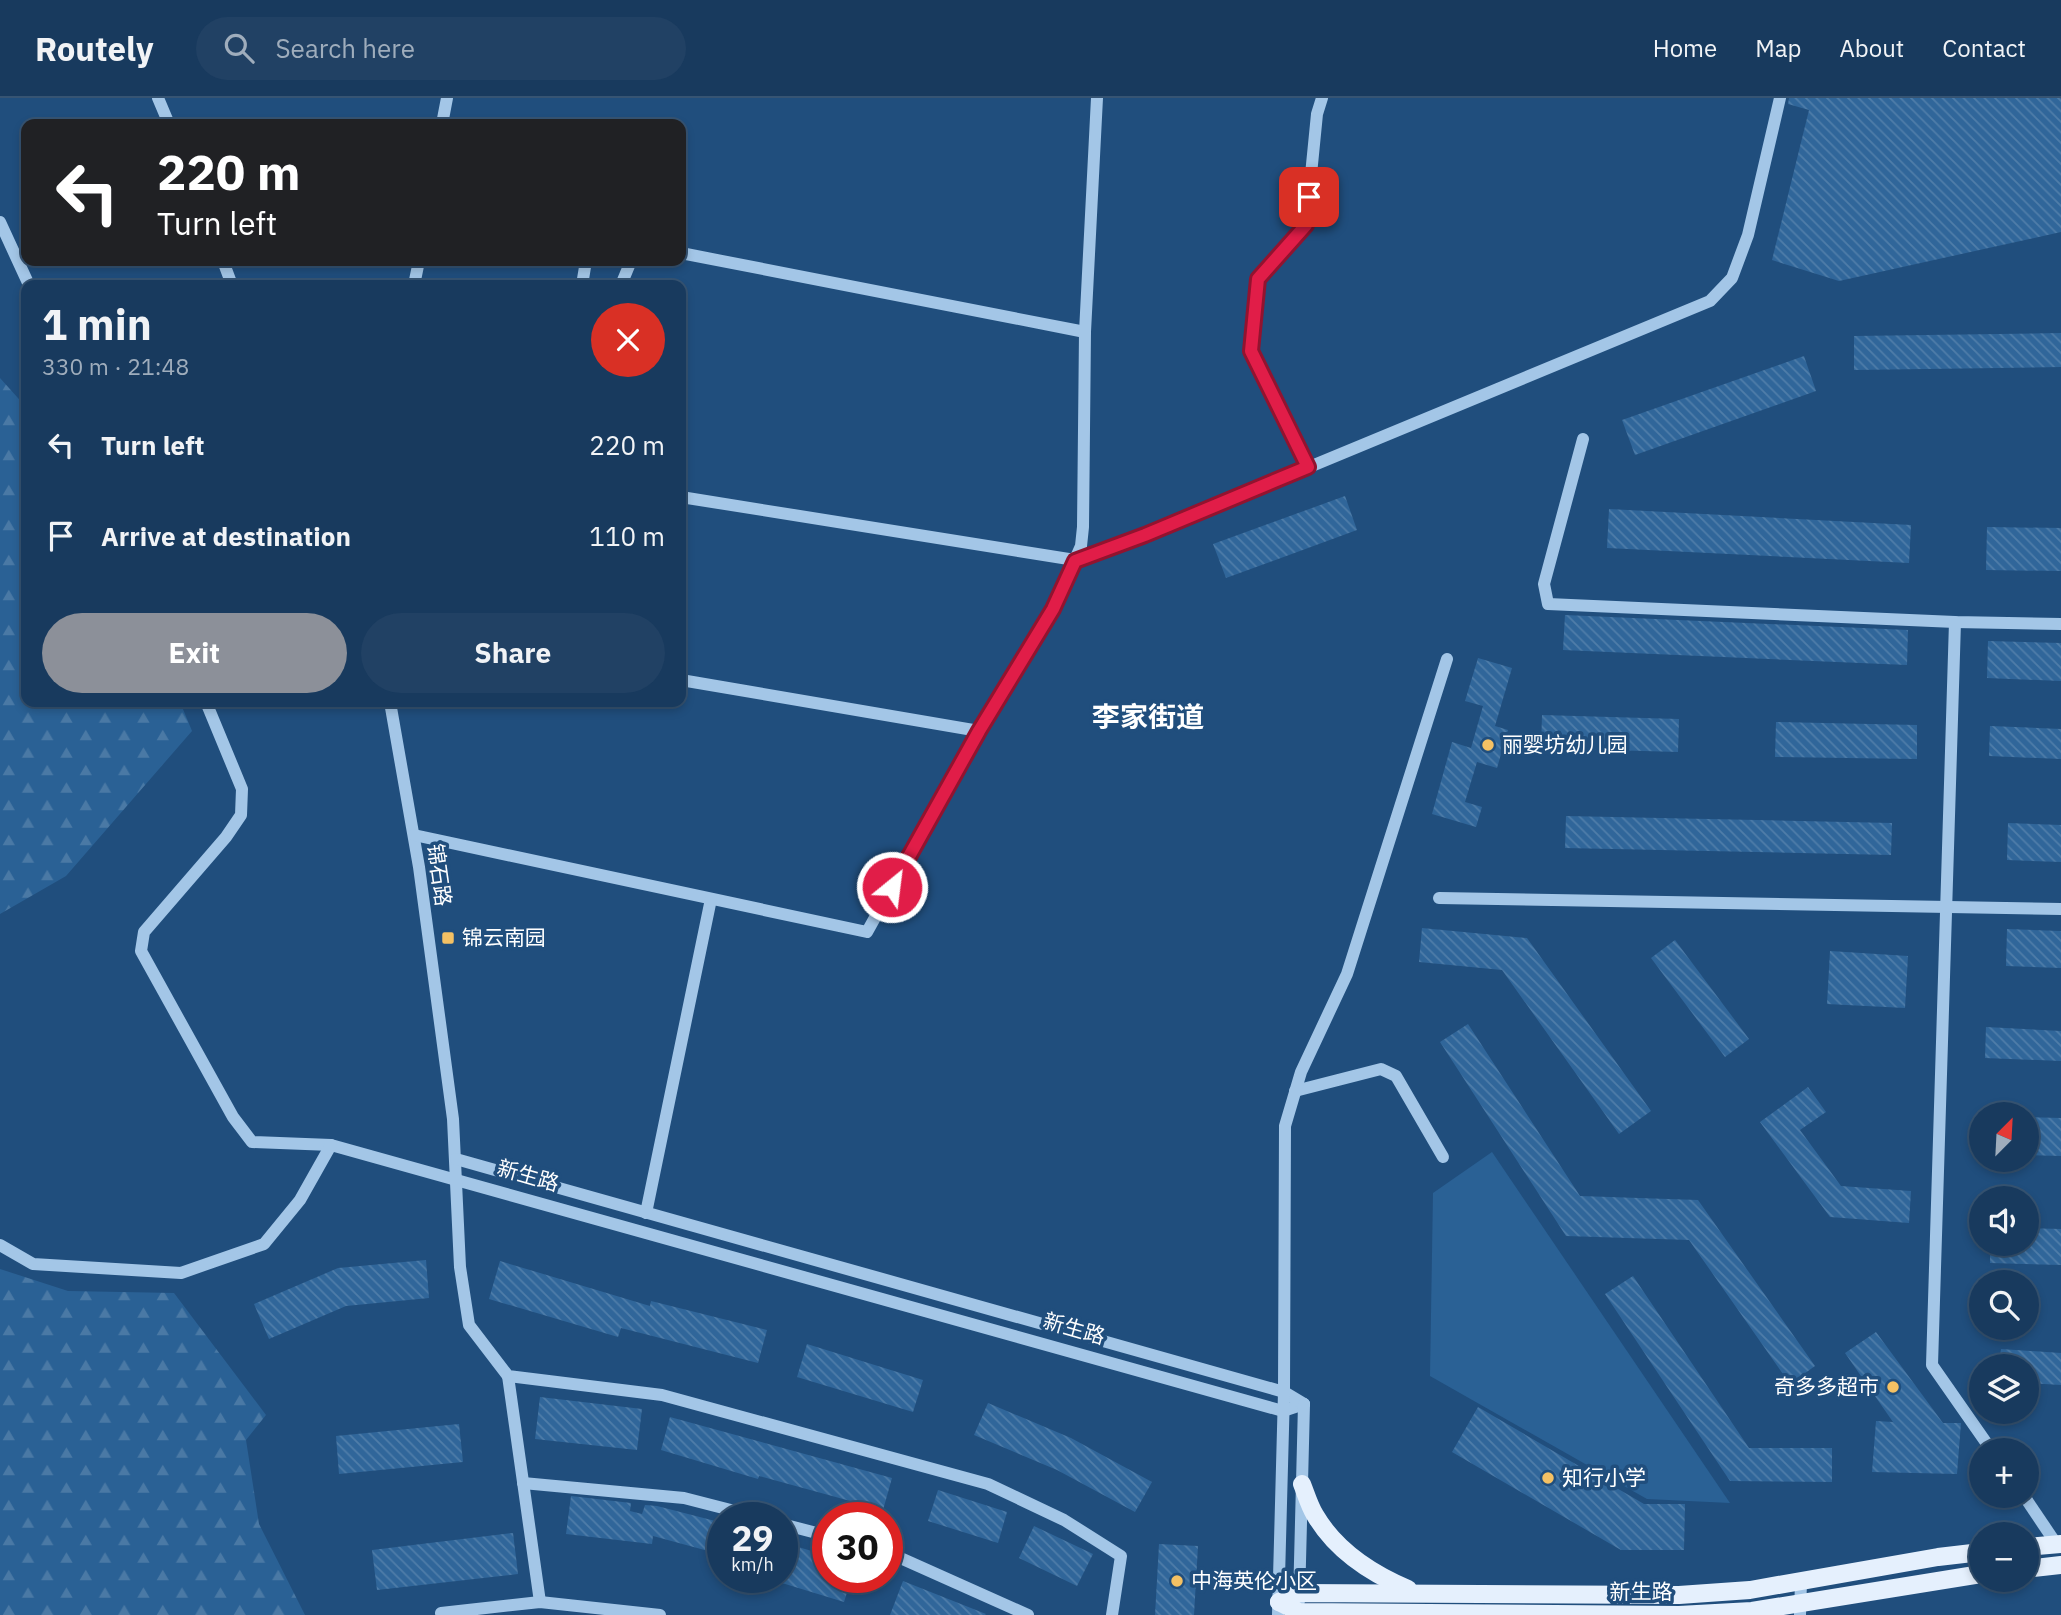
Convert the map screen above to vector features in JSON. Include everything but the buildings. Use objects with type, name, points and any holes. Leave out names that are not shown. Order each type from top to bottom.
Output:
[{"type":"main road","points":[[1302,1484],[1313,1513],[1326,1532],[1351,1557],[1380,1578],[1417,1593]]},
{"type":"main road","points":[[2039,1546],[2059,1544]]},
{"type":"main road","name":"新生路","points":[[1278,1609],[1299,1593],[1679,1595],[1750,1590],[1969,1554]]},
{"type":"main road","points":[[2039,1568],[2061,1565]]},
{"type":"main road","name":"新生路","points":[[1278,1609],[1299,1613],[1679,1615],[1800,1609],[1969,1576]]},
{"type":"street","points":[[158,98],[167,119]]},
{"type":"street","points":[[443,119],[447,98]]},
{"type":"street","points":[[414,835],[867,932],[979,731],[1053,609],[1081,546],[1085,332],[1097,98]]},
{"type":"street","points":[[1308,467],[1251,351],[1258,279],[1306,225],[1317,114],[1322,98]]},
{"type":"street","points":[[686,498],[1075,561],[1145,535],[1710,300],[1732,278],[1748,235],[1780,98]]},
{"type":"street","points":[[0,222],[27,280]]},
{"type":"street","points":[[686,254],[1085,332]]},
{"type":"street","points":[[1583,439],[1544,584],[1548,604],[1955,622],[2061,624]]},
{"type":"street","points":[[1955,622],[1932,1365],[1983,1438]]},
{"type":"street","points":[[1278,1609],[1284,1392],[1285,1126],[1301,1072],[1347,974],[1447,659]]},
{"type":"street","points":[[686,681],[979,731]]},
{"type":"street","name":"新生路","points":[[208,707],[242,789],[241,815],[226,837],[144,932],[141,951],[233,1117],[252,1142],[331,1145],[1283,1411]]},
{"type":"street","name":"锦石路","points":[[391,707],[414,835],[453,1119],[460,1267],[469,1325],[508,1376]]},
{"type":"street","points":[[1439,898],[2061,909]]},
{"type":"street","points":[[646,1213],[711,899]]},
{"type":"street","points":[[1295,1091],[1381,1069],[1388,1072],[1396,1076],[1443,1157]]},
{"type":"street","points":[[0,1245],[33,1264],[181,1273],[264,1244],[300,1200],[331,1145]]},
{"type":"street","name":"新生路","points":[[456,1159],[1284,1392],[1304,1404]]},
{"type":"street","points":[[540,1602],[508,1376],[662,1395],[988,1484],[1064,1520],[1121,1556],[1112,1615]]},
{"type":"street","points":[[1283,1411],[1304,1404],[1299,1613]]},
{"type":"street","points":[[523,1483],[684,1497],[707,1503]]},
{"type":"street","points":[[2033,1508],[2059,1544]]},
{"type":"street","points":[[903,1559],[1028,1615]]},
{"type":"street","points":[[1800,1609],[1801,1581]]},
{"type":"street","points":[[441,1613],[540,1602],[660,1615]]},
{"type":"green space","points":[[0,378],[21,401],[21,707],[182,707],[192,731],[66,876],[0,914]]},
{"type":"green space","points":[[1492,1152],[1730,1503],[1647,1499],[1430,1376],[1433,1193]]},
{"type":"green space","points":[[0,1269],[68,1291],[174,1293],[266,1415],[246,1440],[259,1524],[305,1615],[0,1615]]},
{"type":"place","name":"丽婴坊幼儿园","points":[[1488,745]]},
{"type":"place","name":"锦云南园","points":[[448,938]]},
{"type":"place","name":"奇多多超市","points":[[1893,1387]]},
{"type":"place","name":"知行小学","points":[[1548,1478]]},
{"type":"place","name":"中海英伦小区","points":[[1177,1581]]},
{"type":"district","name":"李家街道","points":[[1148,717]]},
{"type":"route","points":[[892,887],[979,731],[1053,609],[1075,561],[1308,467],[1251,351],[1258,279],[1306,225],[1309,197]]}]
